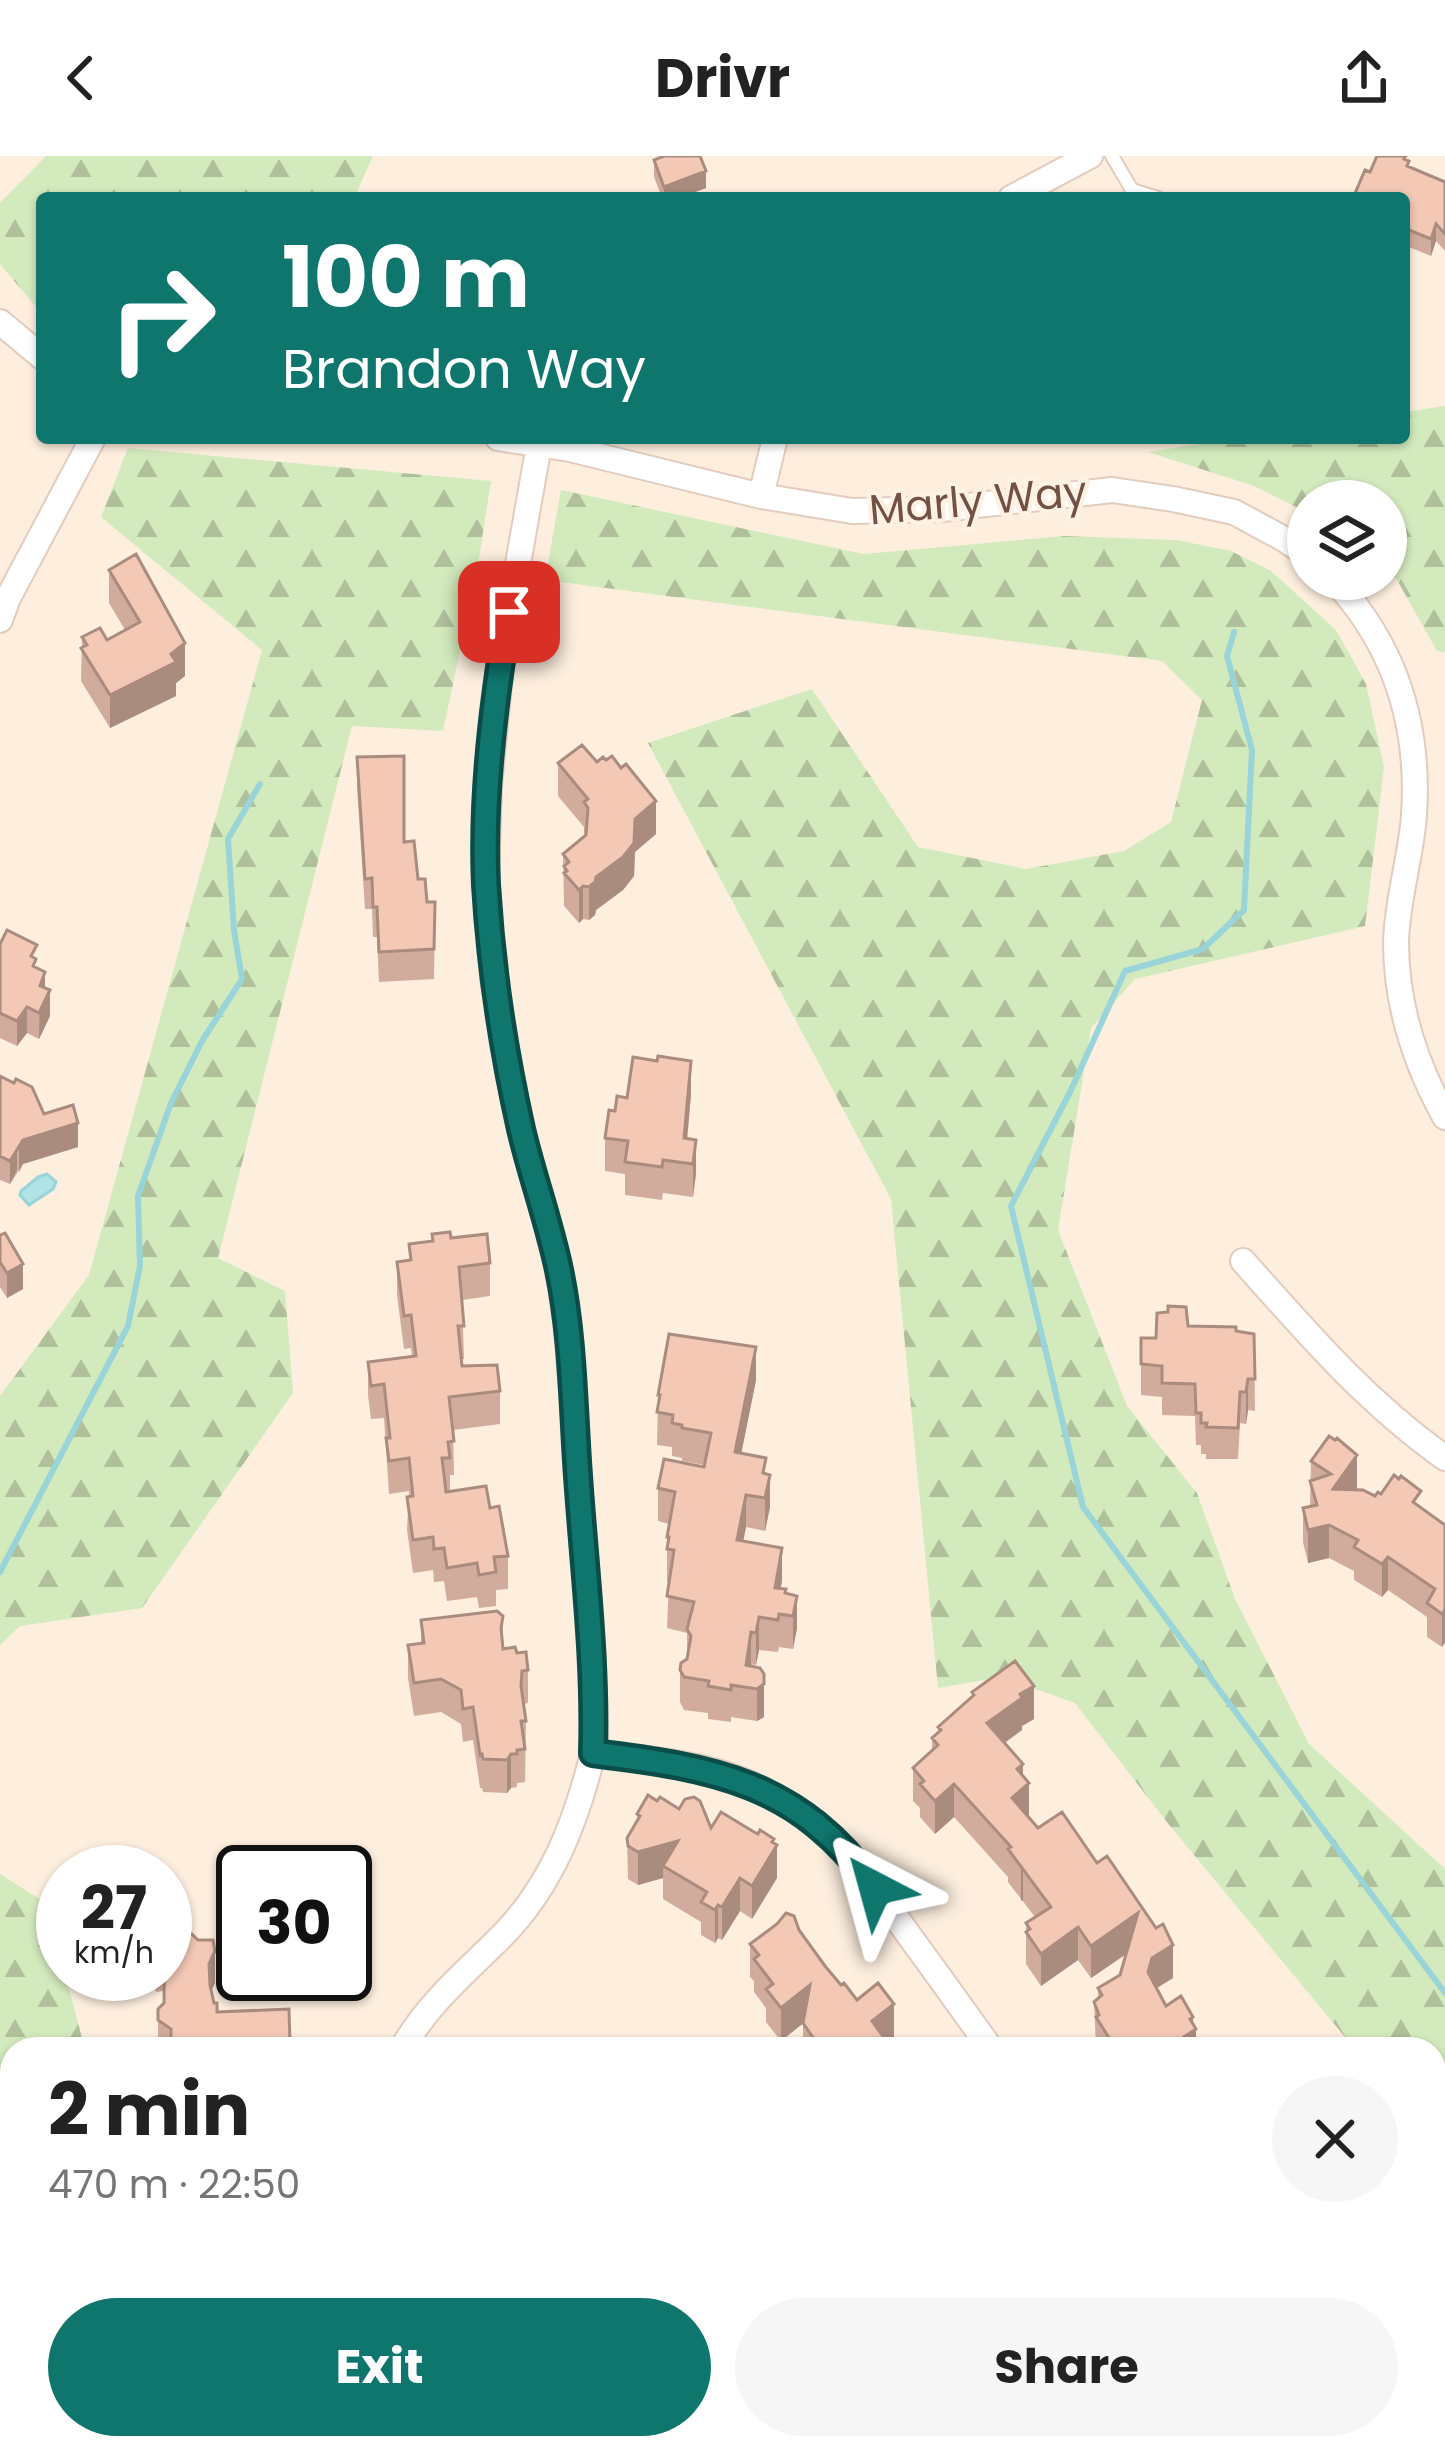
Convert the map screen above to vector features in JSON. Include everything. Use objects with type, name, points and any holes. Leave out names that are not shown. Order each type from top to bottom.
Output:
[{"type":"street","points":[[1022,192],[1090,156]]},
{"type":"street","points":[[0,322],[36,352]]},
{"type":"street","points":[[0,620],[90,444]]},
{"type":"street","name":"Marly Way","points":[[533,444],[554,444]]},
{"type":"street","name":"Marly Way","points":[[573,444],[761,496],[851,511],[942,509],[1112,490],[1234,512],[1287,540]]},
{"type":"street","points":[[761,496],[774,444]]},
{"type":"street","points":[[409,2037],[451,1984],[525,1910],[550,1875],[571,1828],[593,1753],[593,1659],[567,1328],[560,1272],[521,1128],[497,1001],[486,879],[489,785],[502,654],[539,445]]},
{"type":"street","points":[[1353,600],[1397,676],[1414,739],[1414,816],[1397,919],[1398,976],[1414,1051],[1445,1118]]},
{"type":"street","points":[[1243,1261],[1341,1371],[1407,1431],[1445,1458]]},
{"type":"street","points":[[593,1753],[698,1768],[742,1781],[807,1816],[861,1869],[982,2037]]},
{"type":"lane","points":[[1112,156],[1132,190],[1138,192]]},
{"type":"lane","points":[[1128,192],[1132,190]]},
{"type":"green space","points":[[46,156],[373,156],[357,192],[36,192],[36,307],[0,264],[0,203]]},
{"type":"green space","points":[[1445,406],[1445,652],[1437,651],[1407,598],[1407,480],[1287,480],[1287,502],[1254,486],[1148,452],[1198,444],[1410,444],[1410,411]]},
{"type":"green space","points":[[128,448],[491,481],[443,731],[352,726],[218,1258],[285,1291],[293,1393],[142,1608],[20,1626],[0,1645],[0,1396],[89,1275],[262,650],[101,517]]},
{"type":"green space","points":[[561,490],[864,554],[1064,536],[1176,540],[1231,551],[1271,571],[1287,586],[1287,600],[1303,600],[1336,630],[1366,684],[1384,767],[1365,926],[1135,979],[1091,1028],[1058,1230],[1127,1406],[1197,1493],[1235,1599],[1309,1744],[1445,1869],[1445,2037],[1345,2037],[1075,1703],[1002,1677],[938,1688],[891,1199],[648,743],[812,689],[918,847],[1026,869],[1124,851],[1171,822],[1202,700],[1162,661],[545,580]]},
{"type":"green space","points":[[0,1874],[36,1897],[36,2001],[72,2001],[82,2037],[0,2037]]},
{"type":"water","points":[[47,1174],[56,1182],[53,1189],[29,1205],[21,1191]]},
{"type":"building","points":[[700,156],[706,171],[664,187],[654,160]]},
{"type":"building","points":[[1377,156],[1406,156],[1407,166],[1445,182],[1445,234],[1436,224],[1431,239],[1410,230],[1410,192],[1356,192],[1365,170],[1370,172]]},
{"type":"building","points":[[136,554],[185,643],[171,654],[176,662],[110,695],[81,648],[87,645],[82,637],[100,628],[107,640],[140,622],[109,570]]},
{"type":"building","points":[[582,745],[597,762],[612,756],[621,768],[626,764],[656,801],[635,819],[634,843],[623,857],[589,887],[579,890],[564,873],[569,862],[563,854],[586,835],[588,808],[584,802],[588,799],[558,763]]},
{"type":"building","points":[[404,756],[404,842],[414,841],[418,879],[425,879],[427,902],[435,902],[434,949],[379,952],[372,878],[365,879],[357,757]]},
{"type":"building","points":[[7,930],[37,945],[31,956],[36,959],[33,966],[45,972],[40,986],[50,990],[39,1013],[27,1007],[17,1021],[0,1013],[0,944]]},
{"type":"building","points":[[658,1056],[691,1061],[684,1138],[696,1140],[693,1164],[663,1160],[662,1167],[625,1162],[628,1141],[605,1138],[609,1110],[615,1111],[617,1096],[627,1098],[633,1057],[657,1061]]},
{"type":"building","points":[[0,1076],[32,1087],[44,1114],[73,1105],[78,1123],[23,1140],[10,1161],[0,1156]]},
{"type":"building","points":[[450,1232],[451,1238],[487,1234],[490,1263],[459,1267],[464,1326],[458,1326],[462,1366],[497,1365],[500,1391],[449,1397],[454,1441],[448,1442],[450,1458],[442,1458],[446,1492],[486,1486],[490,1508],[499,1506],[508,1556],[494,1557],[496,1572],[479,1575],[477,1563],[447,1568],[444,1548],[434,1549],[433,1537],[413,1540],[407,1497],[413,1496],[409,1458],[389,1461],[384,1384],[371,1386],[368,1362],[416,1356],[411,1315],[404,1316],[397,1262],[411,1260],[409,1244],[433,1241],[432,1234]]},
{"type":"building","points":[[5,1233],[23,1264],[7,1273],[0,1262],[0,1235]]},
{"type":"building","points":[[1168,1306],[1186,1307],[1188,1326],[1236,1327],[1236,1331],[1254,1334],[1255,1379],[1248,1379],[1246,1392],[1240,1392],[1238,1428],[1206,1427],[1201,1413],[1196,1413],[1195,1384],[1162,1383],[1162,1366],[1141,1364],[1141,1338],[1156,1338],[1157,1313],[1168,1312]]},
{"type":"building","points":[[669,1334],[756,1347],[735,1452],[766,1458],[763,1473],[770,1475],[765,1498],[746,1495],[737,1540],[782,1548],[775,1588],[797,1596],[793,1616],[759,1617],[756,1633],[751,1632],[746,1665],[764,1674],[764,1684],[757,1689],[708,1686],[709,1681],[684,1677],[680,1670],[687,1659],[691,1636],[687,1629],[694,1602],[667,1596],[674,1550],[667,1549],[667,1537],[675,1492],[658,1488],[664,1459],[704,1467],[711,1433],[682,1428],[672,1423],[673,1415],[657,1412]]},
{"type":"building","points":[[1329,1436],[1357,1455],[1333,1489],[1363,1490],[1375,1496],[1394,1475],[1401,1476],[1421,1491],[1413,1502],[1445,1525],[1442,1614],[1427,1603],[1435,1589],[1388,1557],[1382,1564],[1354,1547],[1358,1540],[1329,1525],[1308,1530],[1303,1508],[1317,1505],[1310,1481],[1331,1474],[1311,1461]]},
{"type":"building","points":[[497,1611],[503,1616],[503,1649],[526,1652],[528,1670],[522,1671],[521,1686],[525,1749],[507,1760],[480,1755],[473,1707],[463,1709],[461,1690],[441,1679],[414,1683],[408,1645],[424,1643],[421,1620]]},
{"type":"building","points":[[1015,1661],[1034,1686],[987,1723],[1023,1764],[1017,1769],[1029,1783],[1012,1798],[1038,1828],[1062,1812],[1097,1863],[1107,1856],[1156,1928],[1163,1924],[1173,1945],[1152,1958],[1148,1972],[1166,2006],[1181,1996],[1193,2017],[1196,2029],[1184,2037],[1108,2037],[1096,2017],[1094,2002],[1102,1995],[1098,1988],[1120,1975],[1138,1913],[1091,1946],[1078,1927],[1041,1954],[1026,1932],[1030,1929],[1026,1923],[1051,1907],[1008,1849],[1011,1847],[954,1784],[935,1801],[920,1784],[924,1781],[913,1768],[938,1745],[932,1738],[941,1730],[938,1727],[972,1692]]},
{"type":"building","points":[[648,1795],[679,1809],[685,1799],[694,1797],[711,1828],[721,1812],[758,1834],[760,1830],[777,1845],[752,1886],[740,1878],[722,1907],[715,1910],[701,1902],[707,1892],[663,1866],[678,1841],[638,1852],[628,1846],[627,1838]]},
{"type":"building","points":[[786,1913],[794,1916],[825,1966],[857,2000],[878,1983],[894,2004],[872,2021],[883,2037],[813,2037],[803,2023],[810,1985],[781,2008],[766,1989],[773,1984],[754,1959],[759,1955],[750,1944]]},
{"type":"building","points":[[192,1934],[198,1940],[213,1940],[210,1985],[217,2012],[289,2009],[290,2037],[171,2037],[171,2029],[158,2020],[158,2009],[164,2003],[192,2001]]},
{"type":"waterway","points":[[1234,632],[1227,656],[1252,750],[1244,910],[1203,949],[1125,971],[1011,1206],[1083,1507],[1445,1993]]},
{"type":"waterway","points":[[0,1572],[128,1326],[140,1266],[138,1196],[171,1103],[202,1041],[242,979],[228,839],[260,784]]},
{"type":"route","points":[[509,612],[489,785],[488,908],[494,979],[521,1128],[560,1272],[567,1328],[593,1659],[593,1753],[698,1768],[742,1781],[807,1816],[836,1841],[875,1888]]}]
